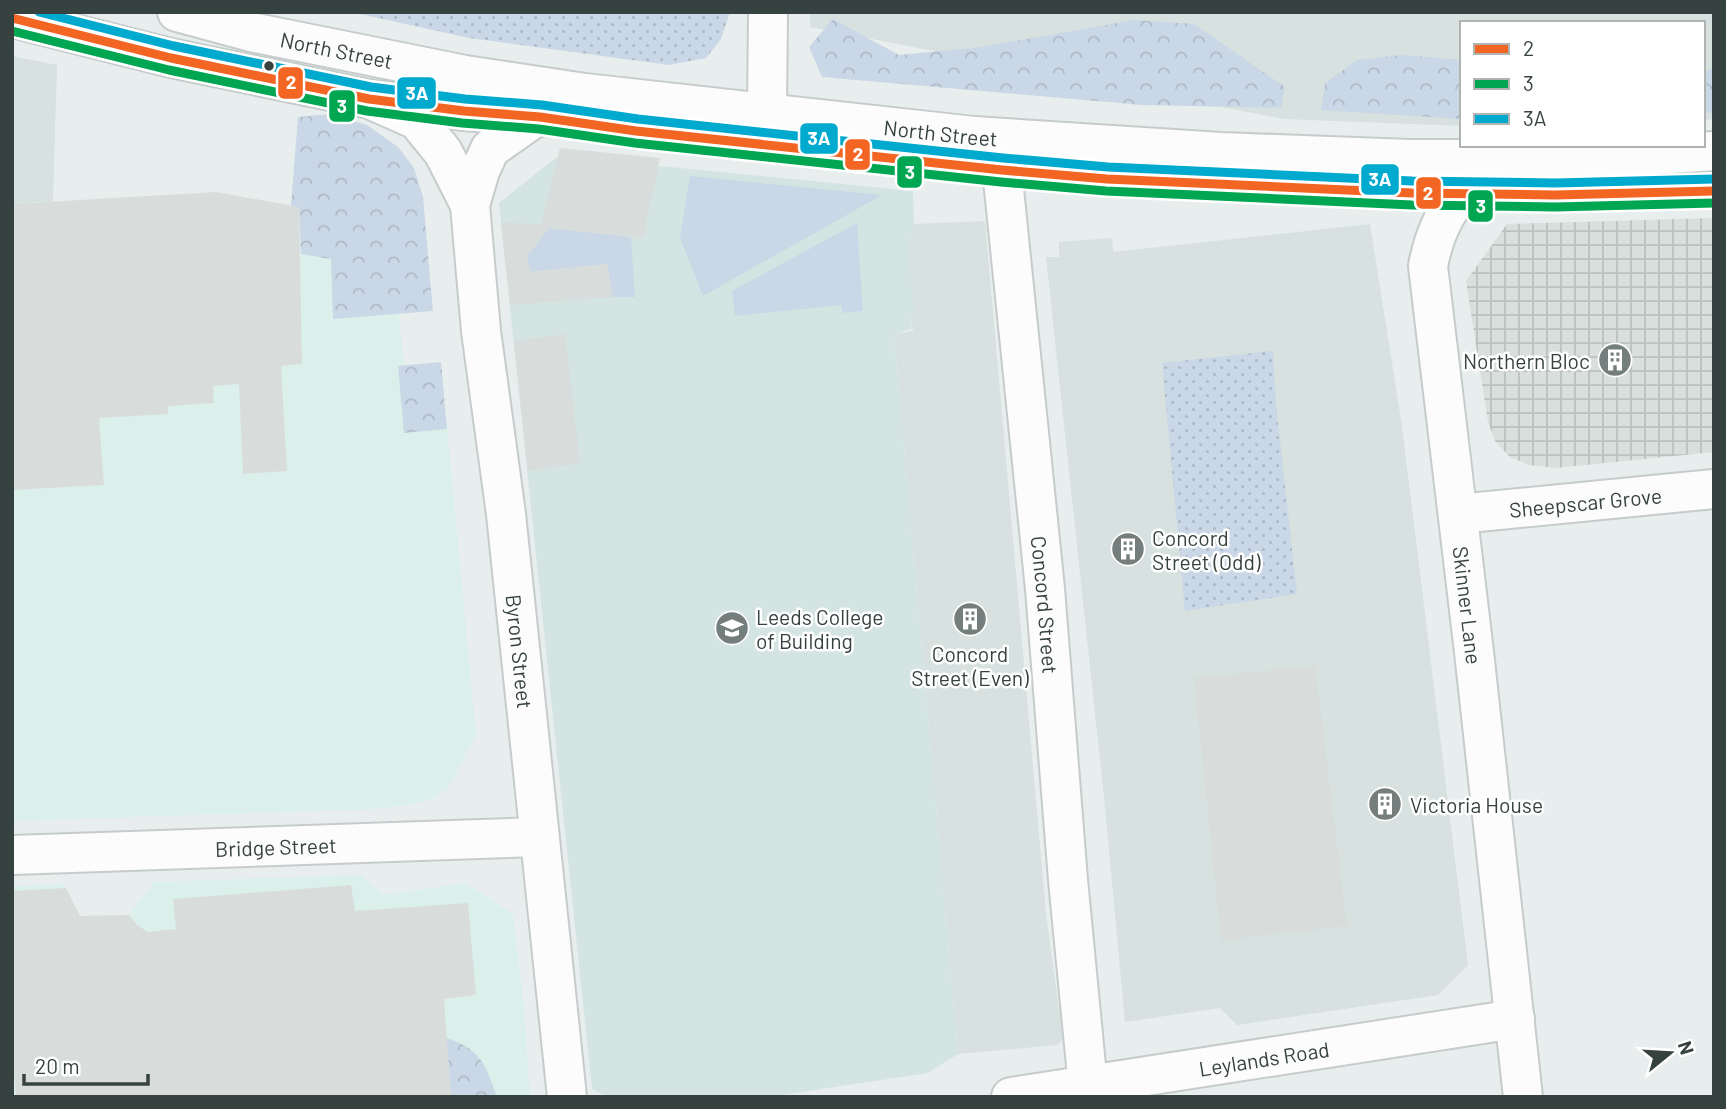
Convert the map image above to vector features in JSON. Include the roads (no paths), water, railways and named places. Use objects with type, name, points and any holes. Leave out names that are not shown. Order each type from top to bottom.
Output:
[{"type":"street","name":"North Street","points":[[177,12],[251,33],[465,75],[571,90],[974,136],[1220,152],[1410,159],[1523,159],[1714,151]]},
{"type":"street","points":[[767,111],[768,12]]},
{"type":"street","name":"North Street","points":[[12,18],[171,58],[369,99],[540,117]]},
{"type":"street","name":"Byron Street","points":[[567,1097],[506,514],[481,331],[470,205],[489,149],[540,117],[571,90]]},
{"type":"street","name":"Byron Street","points":[[369,99],[416,120],[443,152],[470,205]]},
{"type":"street","name":"Concord Street","points":[[974,136],[1002,170],[1045,589],[1068,880],[1088,1086]]},
{"type":"street","name":"Skinner Lane","points":[[1522,1097],[1428,266],[1433,239],[1463,192],[1523,159]]},
{"type":"street","name":"Sheepscar Grove","points":[[1458,514],[1714,489]]},
{"type":"street","name":"Bridge Street","points":[[12,855],[539,837]]},
{"type":"street","name":"Leylands Road","points":[[1011,1097],[1515,1018]]},
{"type":"place","name":"Northern Bloc","points":[[1615,360]]},
{"type":"place","name":"Concord Street (Odd)","points":[[1128,549]]},
{"type":"place","name":"Concord Street (Even)","points":[[970,619]]},
{"type":"place","name":"Leeds College of Building","points":[[732,628]]},
{"type":"place","name":"Victoria House","points":[[1385,804]]}]
